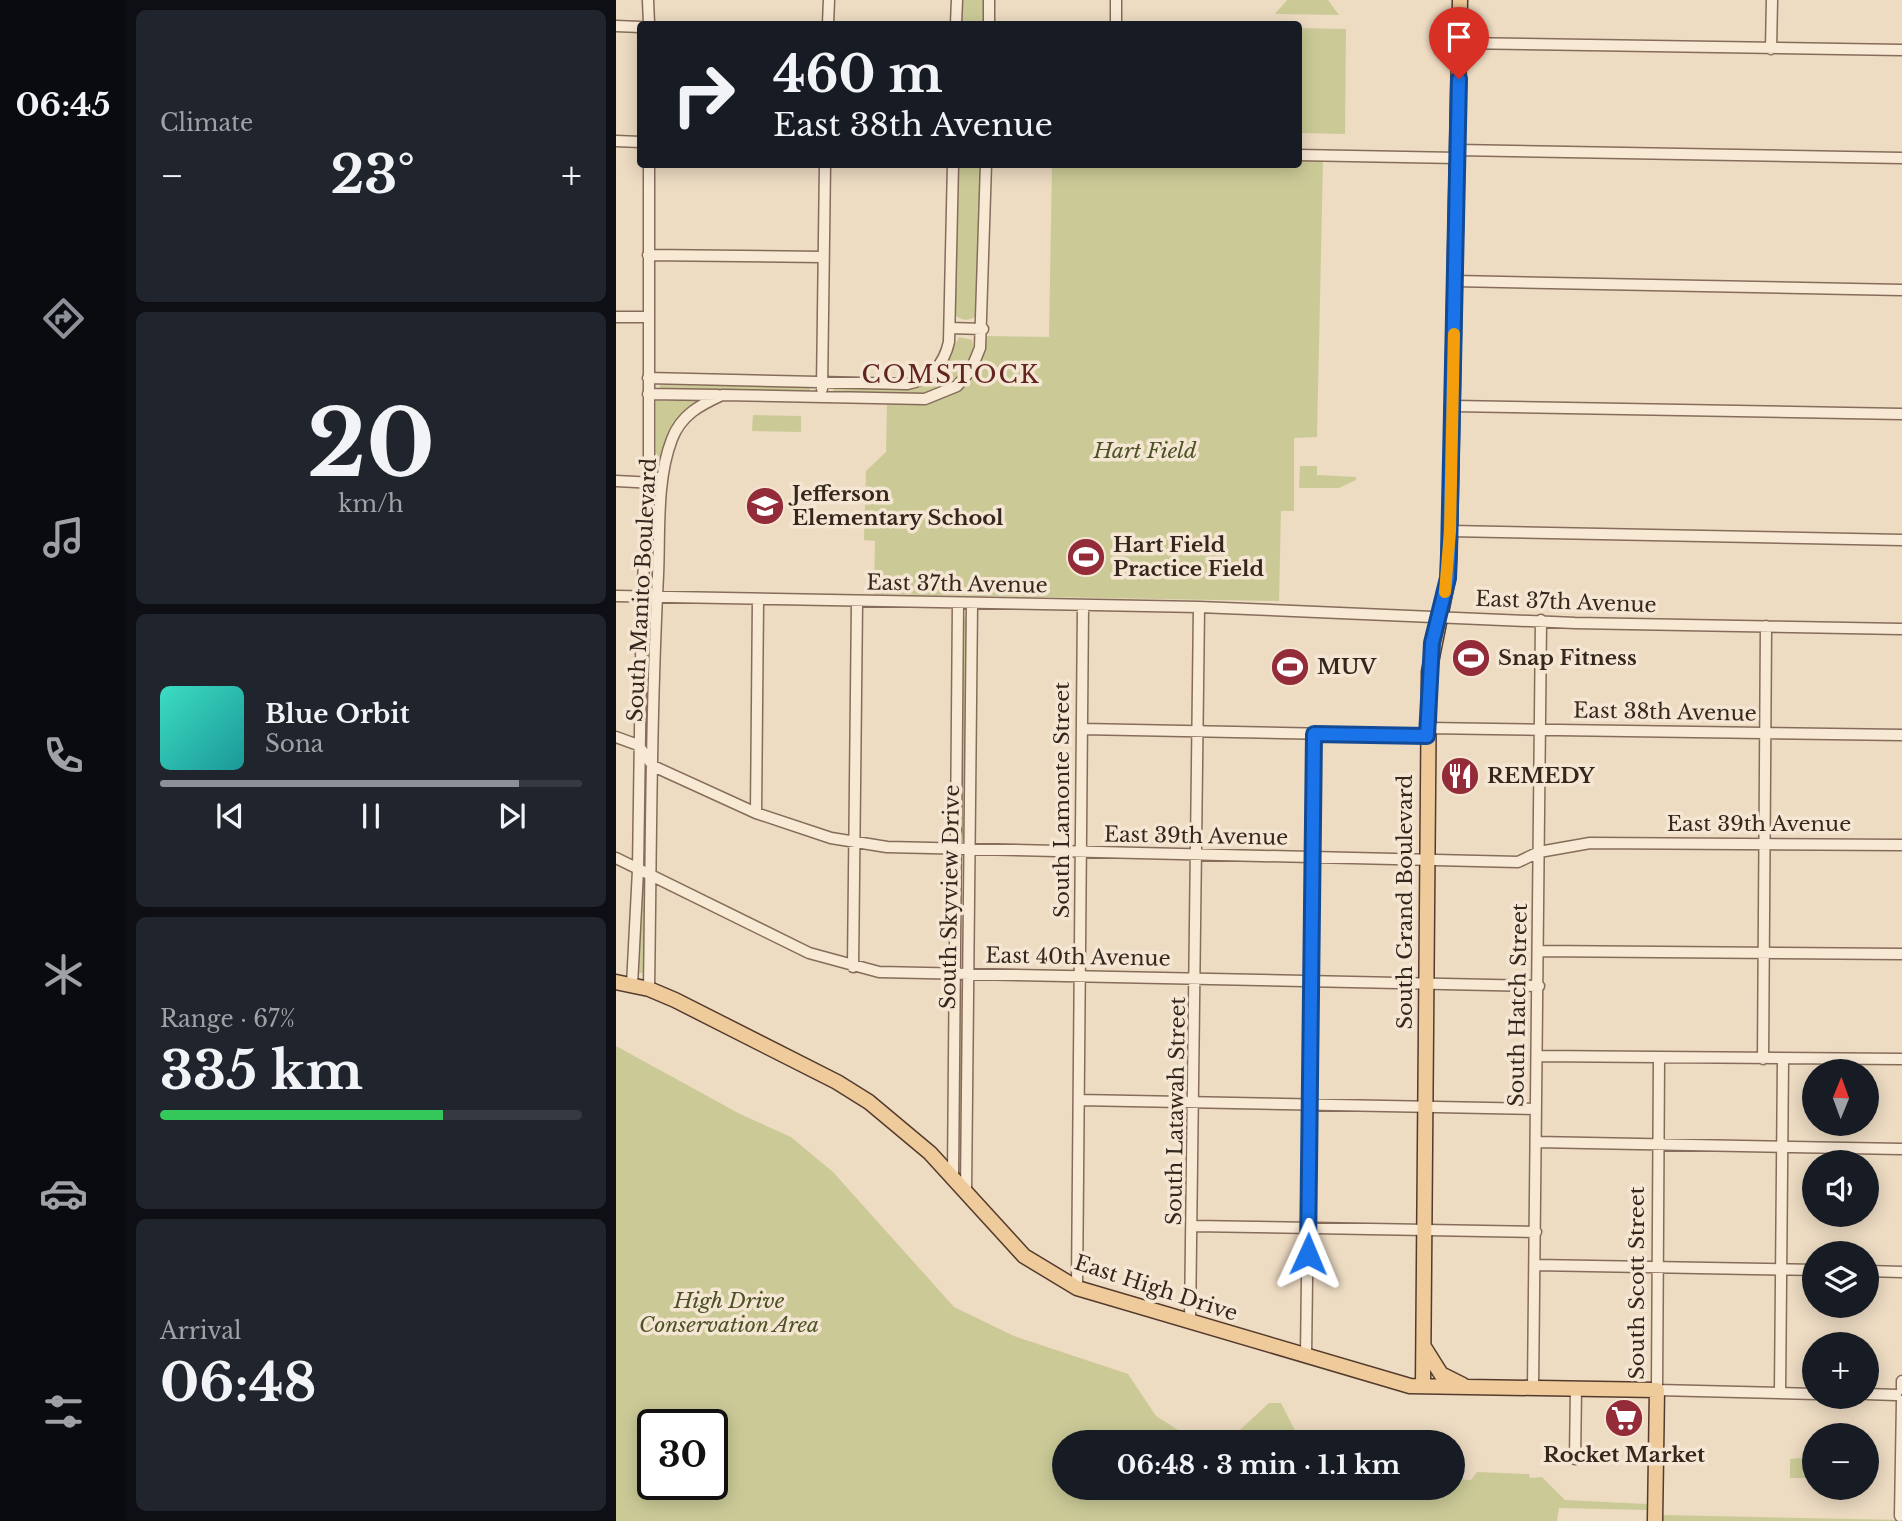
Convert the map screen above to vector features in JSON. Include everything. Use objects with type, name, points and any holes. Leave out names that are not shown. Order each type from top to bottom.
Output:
[{"type":"main road","name":"South Grand Boulevard","points":[[1423,1386],[1427,732],[1429,673],[1448,578],[1460,0]]},
{"type":"main road","name":"East High Drive","points":[[616,982],[649,989],[837,1082],[898,1124],[953,1176],[1024,1256],[1077,1288],[1398,1384],[1471,1388],[1657,1390]]},
{"type":"main road","points":[[1423,1345],[1441,1374],[1471,1388]]},
{"type":"main road","points":[[1625,1389],[1648,1399],[1656,1415]]},
{"type":"main road","name":"South Scott Street","points":[[1654,1515],[1657,1390]]},
{"type":"street","points":[[648,0],[649,21]]},
{"type":"street","points":[[828,0],[828,21]]},
{"type":"street","points":[[956,21],[957,0]]},
{"type":"street","points":[[989,0],[989,21]]},
{"type":"street","points":[[1115,21],[1116,0]]},
{"type":"street","points":[[1771,49],[1772,0]]},
{"type":"street","points":[[616,26],[637,27]]},
{"type":"street","points":[[1459,43],[1902,50]]},
{"type":"street","points":[[616,141],[637,142]]},
{"type":"street","points":[[1302,155],[1902,158]]},
{"type":"street","name":"South Manito Boulevard","points":[[632,985],[638,870],[642,597],[649,482],[649,168]]},
{"type":"street","points":[[822,397],[825,168]]},
{"type":"street","points":[[648,378],[822,384],[915,382],[927,377],[943,362],[950,328],[953,168]]},
{"type":"street","name":"South Manito Boulevard","points":[[649,989],[657,597],[667,452],[681,422],[697,406],[722,395],[925,399],[947,392],[965,377],[976,361],[982,329],[986,168]]},
{"type":"street","points":[[648,255],[823,257]]},
{"type":"street","points":[[1455,281],[1902,290]]},
{"type":"street","points":[[616,317],[648,317]]},
{"type":"street","points":[[950,328],[982,329]]},
{"type":"street","points":[[648,394],[722,395]]},
{"type":"street","points":[[1453,406],[1902,414]]},
{"type":"street","points":[[616,481],[663,484]]},
{"type":"street","points":[[1450,531],[1902,540]]},
{"type":"street","name":"East 37th Avenue","points":[[616,596],[1199,607],[1439,617],[1902,629]]},
{"type":"street","points":[[756,813],[758,600]]},
{"type":"street","points":[[853,967],[856,602]]},
{"type":"street","name":"South Skyview Drive","points":[[953,1176],[958,603]]},
{"type":"street","name":"South Skyview Drive","points":[[966,1192],[972,603]]},
{"type":"street","name":"South Lamonte Street","points":[[1077,1288],[1083,606]]},
{"type":"street","name":"South Latawah Street","points":[[1191,1322],[1199,607]]},
{"type":"street","name":"South Hatch Street","points":[[1533,1389],[1541,620]]},
{"type":"street","points":[[1763,1059],[1766,626]]},
{"type":"street","name":"East 38th Avenue","points":[[1082,729],[1314,734],[1540,729],[1902,735]]},
{"type":"street","points":[[1306,1356],[1314,734]]},
{"type":"street","points":[[616,737],[638,745]]},
{"type":"street","name":"East 39th Avenue","points":[[638,745],[653,766],[789,826],[855,843],[956,851],[1518,862],[1539,852],[1590,843],[1766,842],[1902,845]]},
{"type":"street","name":"East 40th Avenue","points":[[616,858],[810,953],[879,972],[1539,986]]},
{"type":"street","points":[[1538,951],[1902,954]]},
{"type":"street","points":[[1537,1056],[1902,1059]]},
{"type":"street","name":"South Scott Street","points":[[1657,1390],[1659,1058]]},
{"type":"street","points":[[1780,1393],[1783,1059]]},
{"type":"street","points":[[1079,1100],[1536,1109]]},
{"type":"street","points":[[1536,1142],[1902,1149]]},
{"type":"street","points":[[1194,1226],[1536,1232]]},
{"type":"street","points":[[1535,1265],[1802,1270]]},
{"type":"street","points":[[1879,1271],[1902,1272]]},
{"type":"street","points":[[1900,1516],[1902,1381]]},
{"type":"street","points":[[1575,1459],[1576,1388]]},
{"type":"street","points":[[1657,1390],[1802,1394]]},
{"type":"street","points":[[1879,1394],[1901,1395]]},
{"type":"green space","points":[[962,0],[984,0],[983,21],[961,21]]},
{"type":"green space","points":[[1287,0],[1328,0],[1339,15],[1275,14]]},
{"type":"green space","points":[[1302,28],[1346,29],[1345,134],[1302,133]]},
{"type":"green space","name":"Hart Field","points":[[1302,160],[1323,161],[1317,437],[1294,438],[1294,511],[1281,511],[1279,601],[874,594],[875,541],[864,540],[866,471],[886,452],[887,402],[928,401],[951,392],[967,371],[985,336],[1049,337],[1052,168],[1302,168]]},
{"type":"green space","points":[[957,168],[982,168],[979,314],[967,320],[954,315]]},
{"type":"green space","points":[[959,337],[972,340],[972,357],[951,384],[928,394],[833,391],[834,387],[933,378],[945,365]]},
{"type":"green space","points":[[660,385],[810,387],[810,391],[660,389]]},
{"type":"green space","points":[[697,400],[682,413],[672,427],[660,461],[656,452],[656,401]]},
{"type":"green space","points":[[753,415],[801,416],[801,432],[752,431]]},
{"type":"green space","points":[[1300,466],[1317,466],[1317,475],[1356,477],[1356,480],[1339,488],[1299,488]]},
{"type":"green space","points":[[647,611],[652,611],[648,734],[643,733]]},
{"type":"green space","points":[[962,617],[968,617],[966,838],[959,838]]},
{"type":"green space","points":[[641,886],[646,886],[643,973],[638,973]]},
{"type":"green space","points":[[958,987],[964,987],[963,1150],[957,1150]]},
{"type":"green space","name":"High Drive Conservation Area","points":[[616,1046],[740,1114],[791,1137],[833,1172],[954,1307],[1014,1336],[1128,1374],[1156,1416],[1178,1430],[1052,1430],[1052,1500],[1465,1500],[1465,1480],[1471,1480],[1477,1472],[1542,1477],[1565,1500],[1647,1504],[1647,1510],[1559,1508],[1557,1521],[616,1521]]},
{"type":"green space","points":[[1269,1403],[1281,1403],[1295,1430],[1240,1430]]},
{"type":"green space","points":[[1802,1458],[1802,1478],[1790,1478],[1790,1459]]},
{"type":"green space","points":[[1662,1515],[1902,1520],[1902,1521],[1662,1521]]},
{"type":"slow traffic","points":[[1445,592],[1450,531],[1454,334]]},
{"type":"place","name":"Jefferson Elementary School","points":[[765,506]]},
{"type":"place","name":"Hart Field Practice Field","points":[[1086,557]]},
{"type":"place","name":"Snap Fitness","points":[[1471,658]]},
{"type":"place","name":"MUV","points":[[1290,667]]},
{"type":"place","name":"REMEDY","points":[[1460,776]]},
{"type":"place","name":"Rocket Market","points":[[1624,1418]]},
{"type":"district","name":"COMSTOCK","points":[[951,374]]},
{"type":"route","points":[[1308,1254],[1314,734],[1427,736],[1432,643],[1448,578],[1459,79]]}]
